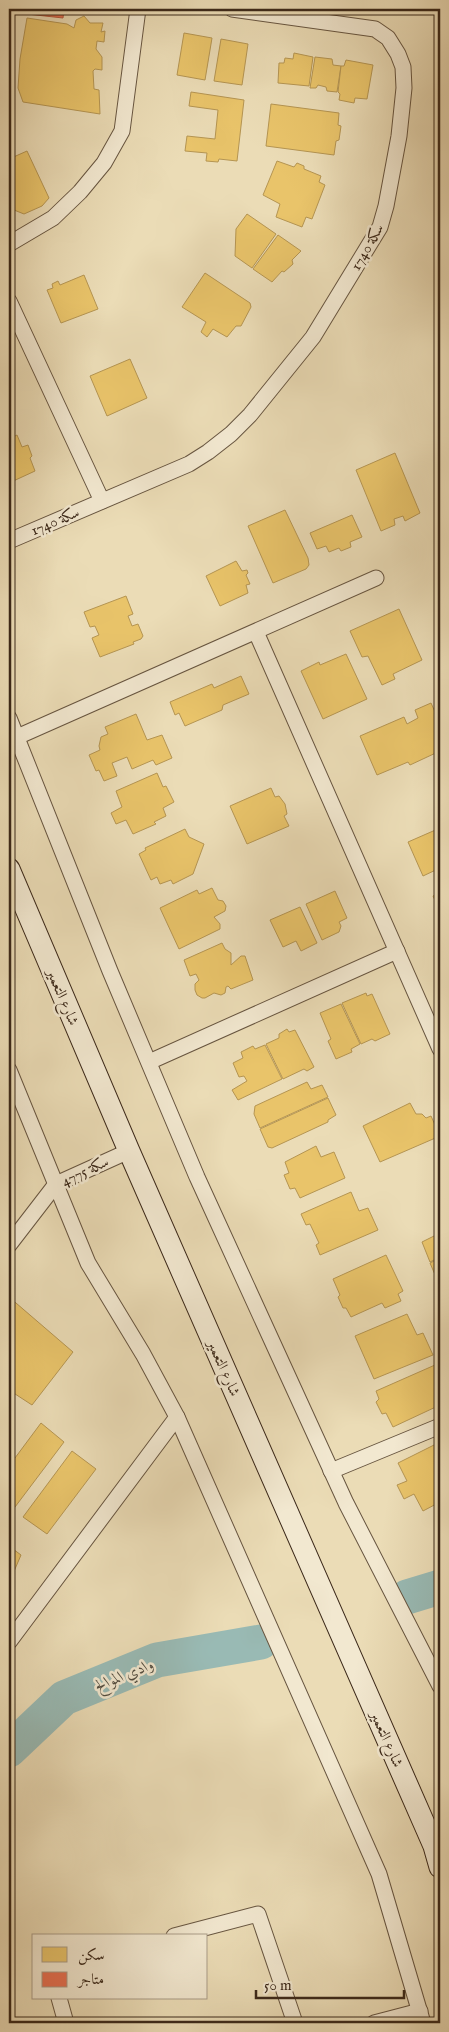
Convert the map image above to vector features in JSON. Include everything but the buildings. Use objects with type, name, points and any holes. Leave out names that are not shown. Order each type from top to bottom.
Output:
[{"type":"main road","name":"شارع التعمير","points":[[9,869],[129,1151],[437,1845],[440,1867]]},
{"type":"street","points":[[9,244],[53,218],[80,192],[104,163],[122,130],[138,9]]},
{"type":"street","name":"سكة 1740","points":[[9,541],[189,464],[231,434],[250,415],[313,337],[384,216],[400,128],[404,88],[402,67],[398,54],[388,38],[375,29],[232,9]]},
{"type":"street","points":[[9,301],[102,501]]},
{"type":"street","points":[[17,736],[376,578]]},
{"type":"street","points":[[256,632],[440,1049]]},
{"type":"street","points":[[9,718],[110,971],[197,1177],[346,1503],[440,1686]]},
{"type":"street","points":[[148,1062],[397,951]]},
{"type":"street","points":[[9,1070],[14,1088],[88,1263],[143,1354],[177,1417],[380,1874],[422,2017],[374,2023]]},
{"type":"street","name":"سكة 4775","points":[[9,1245],[56,1184],[129,1151]]},
{"type":"street","points":[[9,1642],[177,1417]]},
{"type":"street","points":[[331,1471],[440,1426]]},
{"type":"street","points":[[182,1934],[258,1914],[295,2023]]},
{"type":"street","points":[[60,2000],[66,2023]]},
{"type":"waterway","name":"وادي الموالح","points":[[407,1597],[440,1587]]},
{"type":"waterway","name":"وادي الموالح","points":[[9,1750],[64,1698],[157,1660],[261,1642]]}]
